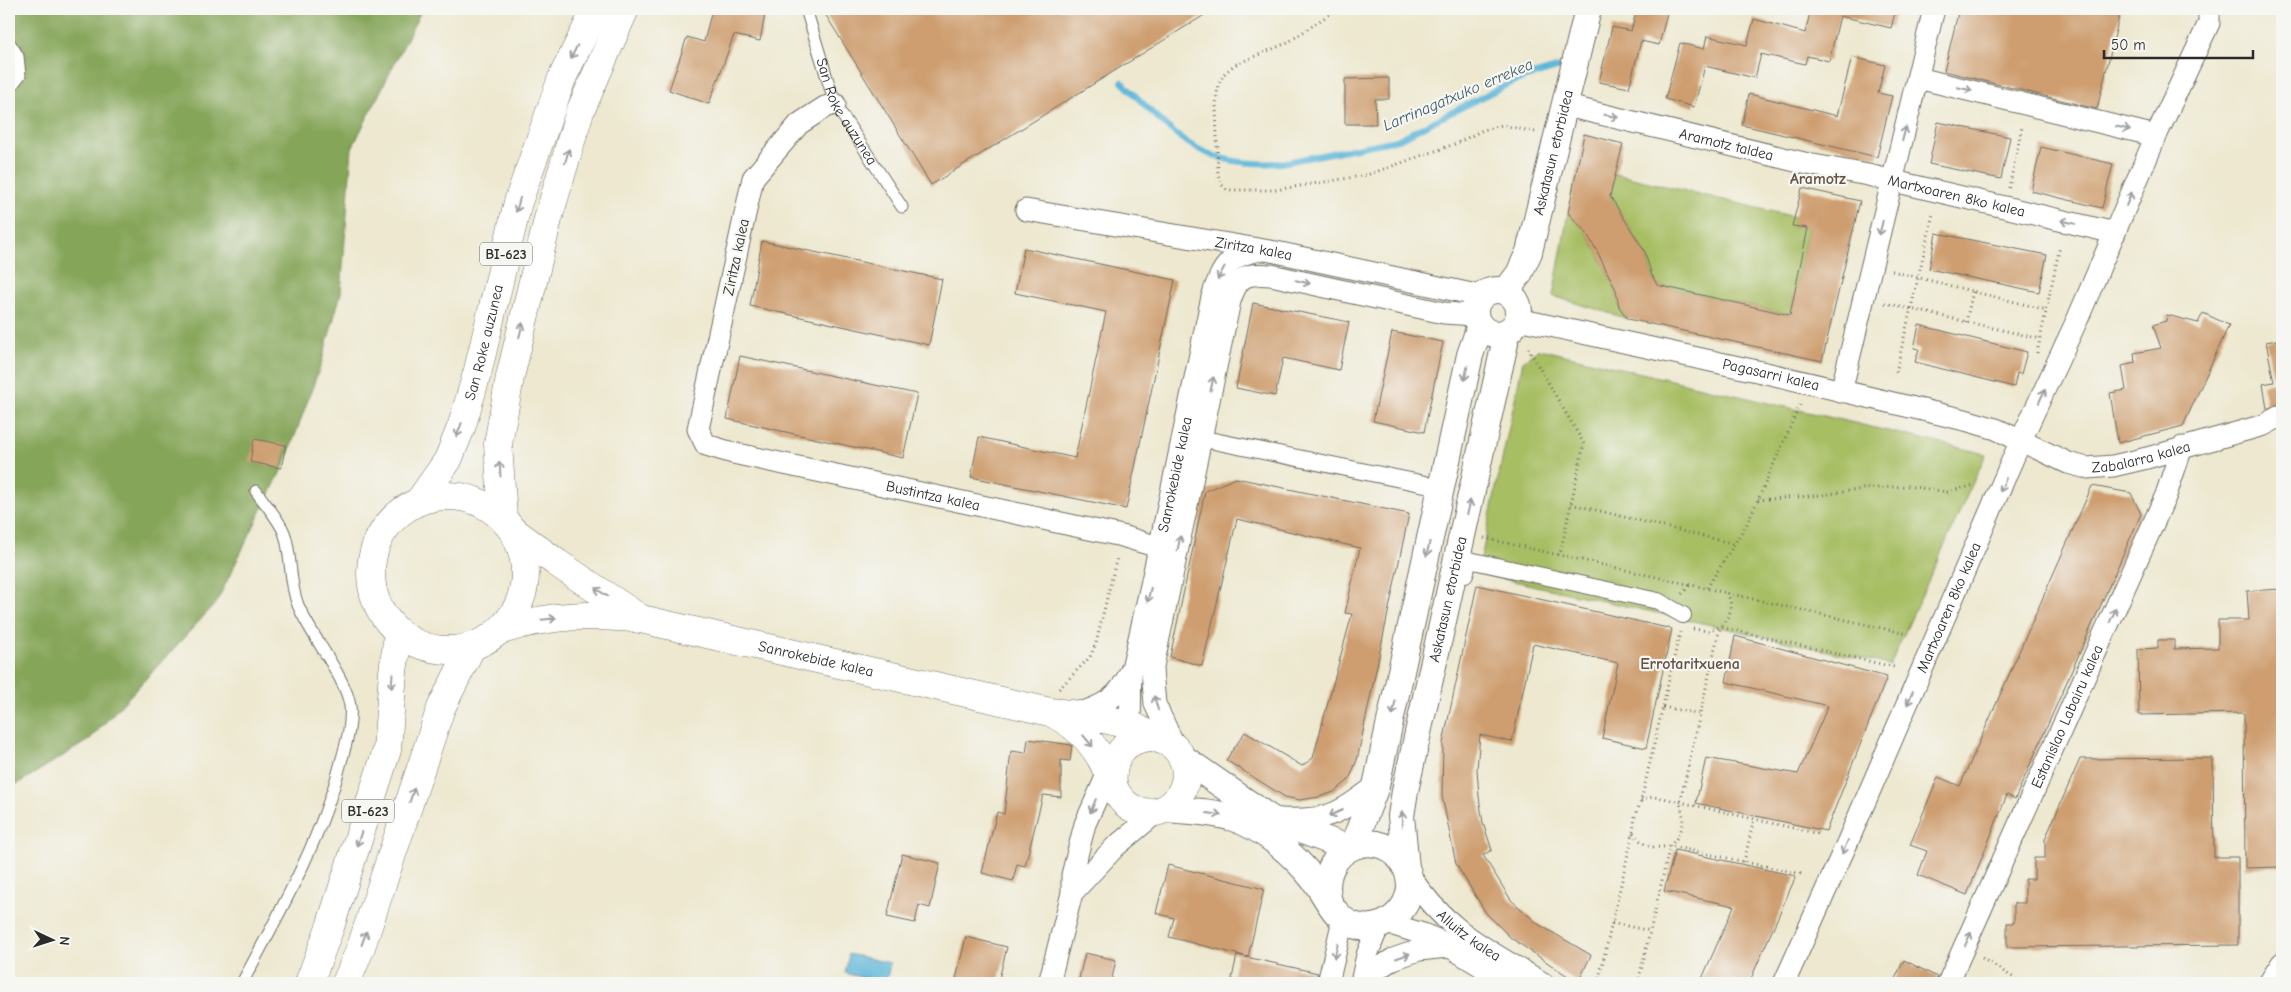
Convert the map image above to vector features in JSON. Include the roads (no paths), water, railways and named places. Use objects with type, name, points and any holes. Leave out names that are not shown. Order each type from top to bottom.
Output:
[{"type":"main road","name":"San Roke auzunea","points":[[420,500],[448,460],[462,425],[478,370],[518,202],[562,78],[596,9]]},
{"type":"main road","name":"BI-623","points":[[509,524],[478,501],[449,494],[420,500],[397,514],[380,535],[371,560],[372,587],[381,612],[398,633],[420,646],[445,651],[471,648],[488,640],[502,630],[518,608],[526,583],[524,556],[509,524],[498,444],[510,377],[548,219],[579,114],[625,9]]},
{"type":"main road","points":[[509,524],[557,563],[642,619]]},
{"type":"main road","points":[[502,630],[532,620],[593,614],[642,619]]},
{"type":"main road","name":"Sanrokebide kalea","points":[[642,619],[1054,702]]},
{"type":"main road","name":"BI-623","points":[[309,983],[330,927],[387,750],[398,633]]},
{"type":"main road","name":"BI-623","points":[[346,983],[361,947],[441,708],[471,648]]},
{"type":"main road","points":[[1054,702],[1078,714],[1161,742],[1186,770],[1186,781],[1182,792],[1175,802],[1161,810],[1140,811],[1125,804],[1117,795],[1113,767],[1079,730],[1068,721],[1054,702]]},
{"type":"main road","points":[[1113,767],[1135,740],[1161,742]]},
{"type":"street","name":"Askatasun etorbidea","points":[[1351,847],[1376,786],[1470,355],[1491,318],[1519,312],[1516,300],[1506,292],[1519,274],[1530,252],[1561,114],[1588,9]]},
{"type":"street","points":[[1893,181],[1934,9]]},
{"type":"street","name":"Martxoaren 8ko kalea","points":[[1784,983],[1845,848],[2021,440],[2078,318],[2156,136],[2209,22],[2209,9]]},
{"type":"street","points":[[1918,78],[2156,136]]},
{"type":"street","name":"Ziritza kalea","points":[[706,445],[698,429],[753,178],[799,124],[825,107],[835,104]]},
{"type":"street","name":"Aramotz taldea","points":[[1561,114],[1893,181]]},
{"type":"street","name":"Martxoaren 8ko kalea","points":[[1841,392],[1893,181],[2115,233]]},
{"type":"street","name":"Ziritza kalea","points":[[1026,210],[1261,250],[1491,318]]},
{"type":"street","name":"Sanrokebide kalea","points":[[1161,742],[1132,670],[1161,548],[1210,306],[1219,274],[1228,261],[1245,252],[1261,250]]},
{"type":"street","name":"Ziritza kalea","points":[[1255,273],[1271,274],[1444,313],[1491,318]]},
{"type":"street","name":"Sanrokebide kalea","points":[[1161,742],[1153,692],[1152,671],[1158,638],[1230,302],[1238,283],[1245,275],[1255,273]]},
{"type":"street","name":"Askatasun etorbidea","points":[[1407,870],[1401,816],[1405,791],[1505,344],[1491,318]]},
{"type":"street","name":"Pagasarri kalea","points":[[1491,318],[1965,420],[1996,429],[2021,440]]},
{"type":"street","name":"Zabalarra kalea","points":[[2021,440],[2068,464],[2087,468],[2113,466],[2276,422]]},
{"type":"street","points":[[1209,440],[1425,484]]},
{"type":"street","name":"Bustintza kalea","points":[[706,445],[743,455],[1122,536],[1161,548]]},
{"type":"street","name":"Estanislao Labairu kalea","points":[[1948,983],[2166,495],[2182,447]]},
{"type":"street","name":"Askatasun etorbidea","points":[[1465,575],[1469,560],[1658,601],[1683,615]]},
{"type":"street","points":[[1078,714],[1109,702],[1122,688],[1132,670]]},
{"type":"street","points":[[1161,742],[1271,819],[1325,841],[1351,847]]},
{"type":"street","points":[[1050,983],[1072,893],[1072,875],[1085,824],[1113,767]]},
{"type":"street","points":[[1271,819],[1303,820],[1324,818],[1346,808],[1376,786]]},
{"type":"street","points":[[1072,893],[1115,847],[1161,810],[1222,815],[1245,823],[1276,842],[1300,865],[1336,911],[1364,927],[1383,925]]},
{"type":"street","points":[[1328,983],[1336,911],[1326,890],[1327,877],[1338,856],[1351,847],[1365,844],[1378,845],[1389,849],[1399,857],[1407,870],[1410,885],[1408,897],[1402,909],[1383,925],[1367,955],[1361,981]]},
{"type":"street","name":"Alluitz kalea","points":[[1407,870],[1430,904],[1458,931],[1543,983]]},
{"type":"street","name":"Alluitz kalea","points":[[1383,925],[1423,934],[1509,983]]},
{"type":"street","points":[[1361,981],[1393,959],[1419,950],[1448,947]]},
{"type":"street","points":[[2269,983],[2282,963]]},
{"type":"lane","name":"San Roke auzunea","points":[[806,9],[835,104],[902,207]]},
{"type":"lane","points":[[9,42],[18,56],[20,75],[9,89]]},
{"type":"lane","points":[[242,983],[296,882],[334,789],[348,733],[350,706],[346,690],[302,616],[293,593],[290,554],[284,532],[256,491]]},
{"type":"water","points":[[849,954],[890,963],[886,983],[862,983],[863,978],[845,973]]},
{"type":"waterway","name":"Larrinagatxuko errekea","points":[[1122,82],[1174,133],[1208,154],[1229,160],[1253,163],[1281,163],[1397,140],[1500,88],[1526,77],[1564,66]]},
{"type":"district","name":"Aramotz","points":[[1818,179]]},
{"type":"district","name":"Errotaritxuena","points":[[1690,664]]}]
